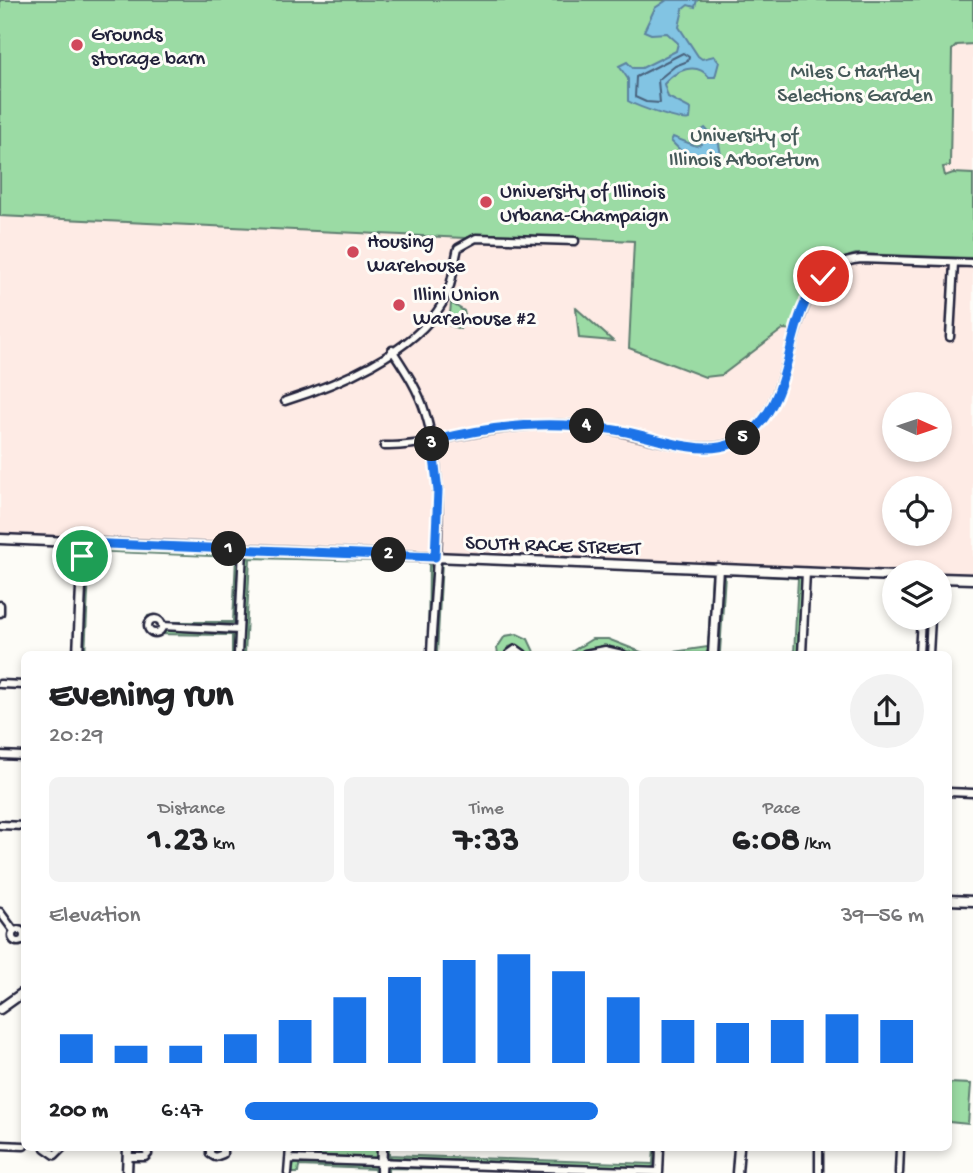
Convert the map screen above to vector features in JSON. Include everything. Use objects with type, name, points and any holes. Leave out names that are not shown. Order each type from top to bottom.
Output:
[{"type":"street","points":[[285,401],[328,388],[421,330],[443,304],[451,284],[458,248],[470,239],[575,241]]},
{"type":"street","points":[[384,446],[432,441],[504,428],[552,425],[612,429],[702,448],[732,444],[754,430],[771,408],[788,366],[807,298],[823,276],[852,260],[973,263]]},
{"type":"street","points":[[950,337],[954,263]]},
{"type":"street","points":[[392,350],[418,395],[432,441],[438,491],[431,651]]},
{"type":"street","name":"SOUTH RACE STREET","points":[[0,539],[882,575]]},
{"type":"street","points":[[78,651],[83,543]]},
{"type":"street","points":[[238,651],[243,549]]},
{"type":"street","points":[[713,651],[718,568]]},
{"type":"street","points":[[802,651],[806,572]]},
{"type":"street","points":[[952,578],[973,579]]},
{"type":"street","points":[[0,605],[0,613]]},
{"type":"street","points":[[162,626],[240,630]]},
{"type":"street","points":[[919,651],[921,630]]},
{"type":"street","points":[[929,651],[931,630]]},
{"type":"street","points":[[920,643],[930,643]]},
{"type":"street","points":[[0,684],[21,685]]},
{"type":"street","points":[[0,755],[21,755]]},
{"type":"street","points":[[952,792],[973,793]]},
{"type":"street","points":[[0,825],[21,826]]},
{"type":"street","points":[[952,900],[973,901]]},
{"type":"street","points":[[0,912],[13,931]]},
{"type":"street","points":[[0,1009],[21,994]]},
{"type":"street","points":[[0,1145],[21,1146]]},
{"type":"street","points":[[127,1173],[128,1152],[145,1157],[148,1154],[146,1151]]},
{"type":"street","points":[[210,1151],[215,1157],[221,1156],[222,1151]]},
{"type":"street","points":[[288,1173],[290,1151]]},
{"type":"street","points":[[381,1173],[382,1151]]},
{"type":"street","points":[[289,1159],[659,1172],[660,1151]]},
{"type":"street","points":[[737,1173],[739,1151]]},
{"type":"street","points":[[819,1151],[819,1173]]},
{"type":"street","points":[[899,1173],[900,1151]]},
{"type":"shaded area","name":"University of Illinois Urbana-Champaign","points":[[0,0],[973,0],[973,574],[952,573],[952,560],[882,560],[882,570],[0,535]]},
{"type":"green space","name":"University of Illinois Arboretum","points":[[0,0],[973,0],[973,44],[957,45],[952,50],[950,166],[943,167],[945,176],[953,173],[973,174],[973,258],[856,254],[842,259],[821,273],[814,282],[794,330],[783,329],[722,375],[705,377],[629,348],[634,241],[479,234],[465,238],[0,216]]},
{"type":"green space","points":[[451,303],[464,311],[466,320],[460,329],[449,325]]},
{"type":"green space","points":[[576,308],[613,341],[579,338]]},
{"type":"green space","points":[[96,545],[237,553],[239,561],[234,623],[167,624],[152,616],[145,625],[151,634],[164,629],[232,633],[236,638],[235,651],[232,651],[232,635],[148,634],[144,624],[148,616],[154,615],[165,622],[233,622],[236,557],[90,551],[85,651],[81,651],[86,552]]},
{"type":"green space","points":[[255,552],[426,559],[430,562],[432,569],[428,651],[429,562],[250,558],[245,651],[242,651],[245,567],[249,554]]},
{"type":"green space","points":[[440,560],[713,571],[711,647],[708,651],[681,651],[708,647],[712,573],[442,561],[437,651],[433,651]]},
{"type":"green space","points":[[724,572],[802,577],[799,651],[794,651],[798,578],[725,574],[720,651],[717,651],[721,577]]},
{"type":"green space","points":[[517,634],[528,639],[534,651],[524,651],[514,645],[508,651],[498,651],[505,636]]},
{"type":"green space","points":[[592,639],[608,639],[638,651],[601,647],[573,651]]},
{"type":"green space","points":[[952,1083],[971,1084],[968,1124],[952,1122]]},
{"type":"green space","points":[[295,1151],[378,1151],[377,1157],[372,1159],[297,1156]]},
{"type":"green space","points":[[385,1151],[389,1151],[389,1155],[653,1164],[654,1151],[657,1151],[656,1165],[650,1168],[392,1158],[386,1155]]},
{"type":"green space","points":[[294,1164],[368,1165],[377,1167],[378,1173],[375,1173],[374,1169],[299,1166],[298,1173],[292,1173]]},
{"type":"green space","points":[[390,1165],[652,1173],[388,1168],[388,1173],[384,1173]]},
{"type":"water","points":[[667,0],[697,0],[695,7],[688,5],[683,9],[679,27],[698,56],[702,59],[714,56],[719,62],[715,77],[709,77],[692,68],[680,71],[664,84],[668,97],[691,109],[690,119],[669,116],[628,101],[628,79],[619,66],[627,62],[633,68],[642,68],[676,51],[678,43],[667,33],[651,34],[644,31],[655,8]]},
{"type":"water","points":[[705,128],[719,144],[721,155],[694,164],[671,141],[673,137],[696,146],[701,144],[701,131]]},
{"type":"place","name":"Grounds storage barn","points":[[77,45]]},
{"type":"place","name":"University of Illinois Urbana-Champaign","points":[[486,202]]},
{"type":"place","name":"Housing Warehouse","points":[[353,252]]},
{"type":"place","name":"Illini Union Warehouse #2","points":[[399,305]]},
{"type":"route","points":[[82,556],[83,543],[435,557],[438,491],[432,441],[504,428],[552,425],[612,429],[692,447],[711,448],[732,444],[754,430],[771,408],[783,382],[807,298],[823,276]]},
{"type":"park label","name":"Miles C Hartley Selections Garden","points":[[855,82]]}]
